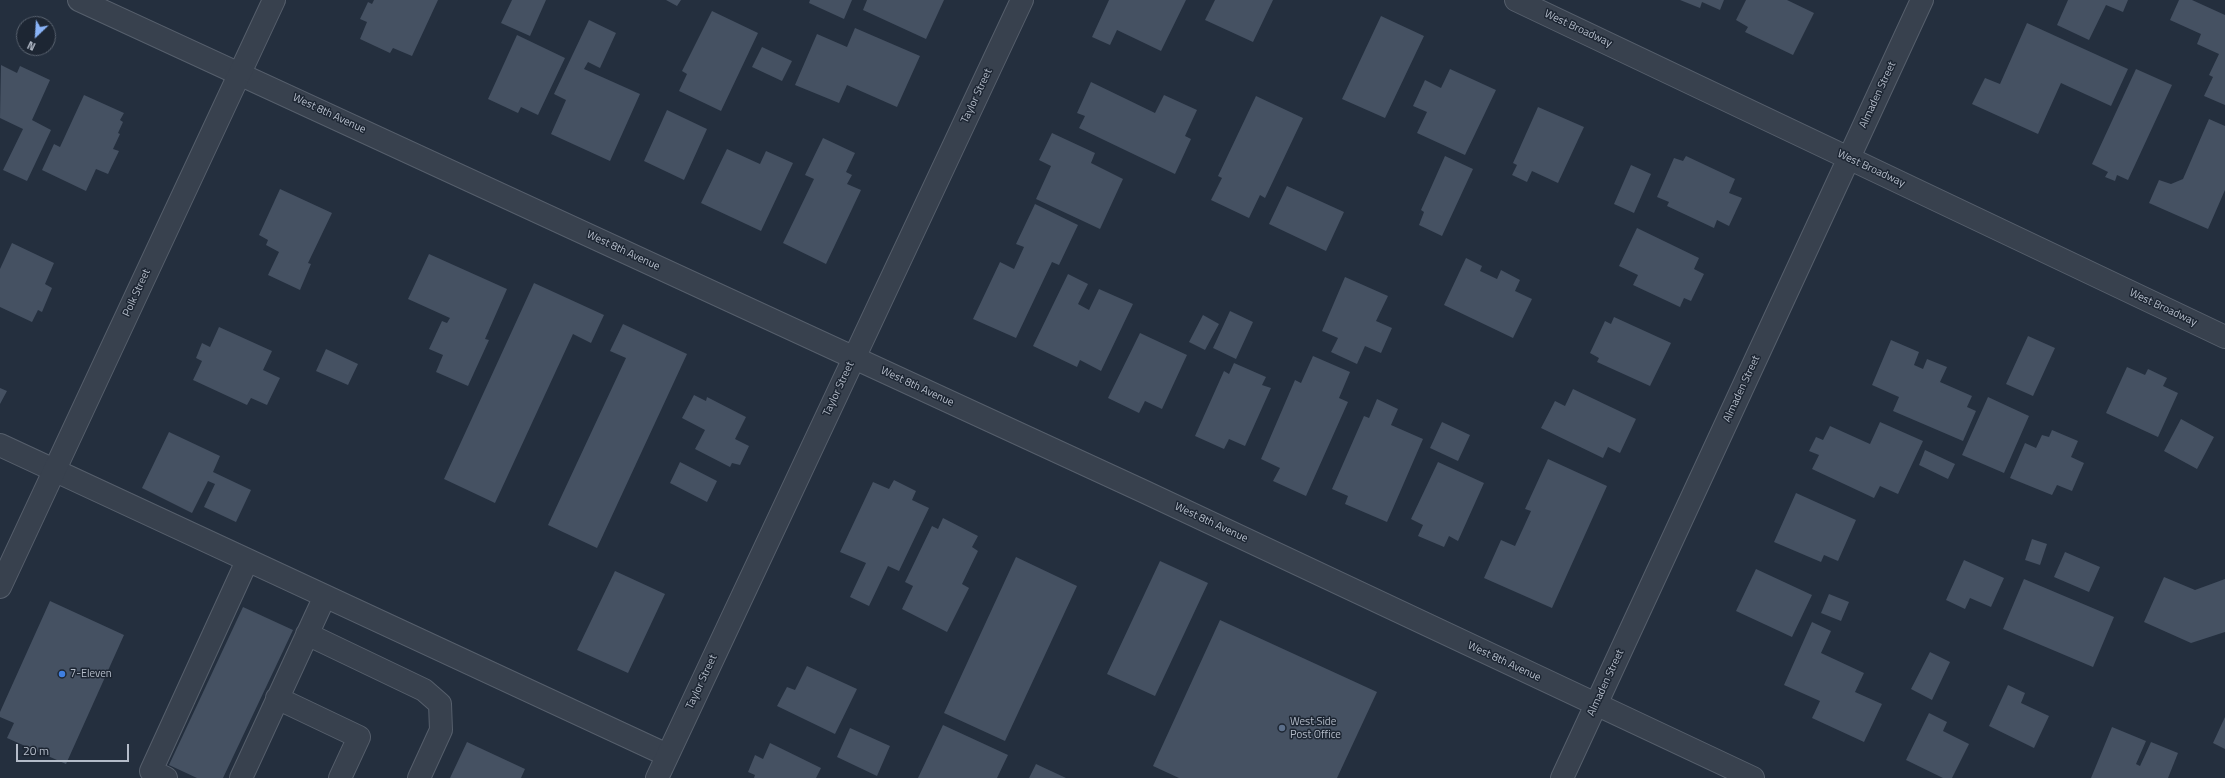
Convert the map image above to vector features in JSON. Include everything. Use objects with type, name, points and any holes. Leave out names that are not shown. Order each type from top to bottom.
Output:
[{"type":"street","name":"West 8th Avenue","points":[[79,0],[1145,492],[1753,778]]},
{"type":"street","name":"Polk Street","points":[[0,587],[274,0]]},
{"type":"street","name":"Taylor Street","points":[[657,778],[1022,0]]},
{"type":"street","name":"West Broadway","points":[[1516,0],[1849,158],[2223,332]]},
{"type":"street","name":"Almaden Street","points":[[1562,778],[1922,0]]},
{"type":"street","points":[[0,445],[667,756]]},
{"type":"street","points":[[166,778],[151,771],[182,721],[199,684],[216,646],[247,561]]},
{"type":"street","points":[[242,778],[245,750],[278,683],[307,634],[325,596]]},
{"type":"street","points":[[307,634],[424,690],[440,704],[441,730],[419,778]]},
{"type":"street","points":[[278,683],[359,737],[340,778]]},
{"type":"building","points":[[374,0],[438,0],[412,56],[393,48],[390,53],[360,39],[367,22],[360,19],[368,2],[372,4]]},
{"type":"building","points":[[512,0],[546,0],[530,36],[501,23]]},
{"type":"building","points":[[666,0],[681,0],[677,6]]},
{"type":"building","points":[[810,0],[852,0],[844,19],[809,3]]},
{"type":"building","points":[[867,0],[944,0],[926,39],[863,10]]},
{"type":"building","points":[[1109,0],[1186,0],[1161,51],[1117,30],[1110,45],[1092,37]]},
{"type":"building","points":[[1215,0],[1273,0],[1253,42],[1205,20]]},
{"type":"building","points":[[1680,0],[1724,0],[1720,10],[1702,2],[1700,8]]},
{"type":"building","points":[[1746,0],[1787,0],[1814,13],[1793,55],[1745,32],[1748,27],[1736,20]]},
{"type":"building","points":[[2068,0],[2128,0],[2123,12],[2106,5],[2089,40],[2057,25]]},
{"type":"building","points":[[2179,0],[2192,0],[2225,15],[2225,105],[2204,96],[2213,77],[2209,75],[2219,54],[2197,44],[2201,34],[2170,20]]},
{"type":"building","points":[[712,11],[758,33],[721,111],[679,91],[687,74],[682,71]]},
{"type":"building","points":[[1381,16],[1424,36],[1385,118],[1342,99]]},
{"type":"building","points":[[589,20],[616,33],[600,68],[588,62],[584,69],[640,94],[610,161],[551,134],[566,100],[554,94]]},
{"type":"building","points":[[2027,23],[2128,69],[2111,106],[2061,83],[2038,134],[1972,104],[1985,78],[2000,84]]},
{"type":"building","points":[[855,28],[920,56],[897,107],[847,85],[839,103],[795,85],[817,34],[847,47]]},
{"type":"building","points":[[517,35],[565,58],[538,115],[521,107],[518,113],[488,99]]},
{"type":"building","points":[[762,47],[792,61],[782,81],[752,67]]},
{"type":"building","points":[[1,65],[17,73],[20,66],[50,80],[32,120],[51,130],[27,181],[3,170],[23,129],[0,118]]},
{"type":"building","points":[[1450,69],[1496,90],[1465,155],[1417,133],[1427,112],[1413,106],[1425,80],[1441,88]]},
{"type":"building","points":[[2136,69],[2172,85],[2128,180],[2117,175],[2115,181],[2105,177],[2108,172],[2092,164]]},
{"type":"building","points":[[1091,82],[1155,113],[1164,95],[1197,110],[1185,136],[1191,139],[1175,174],[1079,128],[1085,116],[1077,113]]},
{"type":"building","points":[[84,95],[124,113],[120,120],[123,122],[118,133],[120,134],[113,149],[119,151],[108,174],[96,169],[86,191],[42,170],[54,144],[60,147]]},
{"type":"building","points":[[1256,96],[1303,118],[1265,198],[1260,195],[1249,218],[1211,200],[1222,178],[1218,176]]},
{"type":"building","points":[[1538,107],[1584,127],[1558,183],[1532,171],[1527,182],[1512,175],[1517,165],[1513,163]]},
{"type":"building","points":[[667,110],[707,129],[684,180],[644,161]]},
{"type":"building","points":[[2209,119],[2225,126],[2225,190],[2208,229],[2149,203],[2159,180],[2171,184],[2183,179]]},
{"type":"building","points":[[1052,133],[1095,153],[1091,163],[1123,179],[1100,229],[1036,199],[1051,166],[1039,160]]},
{"type":"building","points":[[823,138],[855,153],[846,172],[852,175],[847,184],[861,190],[826,264],[783,243],[814,179],[805,175]]},
{"type":"building","points":[[727,149],[760,164],[766,151],[793,163],[761,231],[701,203]]},
{"type":"building","points":[[1445,156],[1473,169],[1442,236],[1419,225],[1424,212],[1421,210]]},
{"type":"building","points":[[1686,156],[1735,179],[1729,193],[1742,198],[1729,226],[1717,220],[1714,228],[1667,206],[1669,202],[1657,197],[1674,158],[1683,161]]},
{"type":"building","points":[[1631,165],[1651,174],[1634,213],[1614,204]]},
{"type":"building","points":[[1287,186],[1344,212],[1326,251],[1269,224]]},
{"type":"building","points":[[280,189],[332,213],[308,263],[311,264],[300,290],[268,275],[279,252],[266,245],[268,240],[259,235]]},
{"type":"building","points":[[1035,204],[1078,225],[1059,265],[1052,262],[1016,338],[973,319],[1000,262],[1014,269],[1024,247],[1016,244]]},
{"type":"building","points":[[1637,228],[1699,258],[1694,269],[1704,274],[1691,301],[1684,298],[1680,307],[1633,285],[1638,275],[1619,266]]},
{"type":"building","points":[[12,243],[54,263],[45,284],[52,288],[42,312],[38,310],[32,322],[0,307],[0,269]]},
{"type":"building","points":[[429,254],[507,289],[485,339],[489,340],[468,386],[436,372],[443,355],[429,349],[442,321],[447,323],[450,318],[408,299]]},
{"type":"building","points":[[1466,258],[1482,266],[1480,271],[1497,279],[1501,270],[1520,280],[1515,291],[1532,299],[1513,338],[1444,305]]},
{"type":"building","points":[[1068,274],[1088,284],[1078,304],[1089,310],[1099,289],[1133,304],[1101,371],[1080,360],[1077,367],[1033,346]]},
{"type":"building","points":[[1345,277],[1388,296],[1376,321],[1392,328],[1381,353],[1365,346],[1357,364],[1331,352],[1338,338],[1322,331]]},
{"type":"building","points":[[534,283],[604,315],[591,343],[573,334],[495,503],[444,479]]},
{"type":"building","points":[[1230,311],[1253,322],[1236,359],[1213,348]]},
{"type":"building","points":[[1203,315],[1219,324],[1205,350],[1189,342]]},
{"type":"building","points":[[1614,317],[1671,343],[1650,386],[1597,362],[1599,358],[1590,353],[1605,321],[1611,324]]},
{"type":"building","points":[[623,324],[687,354],[597,548],[548,525],[626,358],[610,351]]},
{"type":"building","points":[[219,327],[272,351],[263,370],[280,378],[267,405],[251,398],[247,405],[193,380],[202,361],[196,358],[202,343],[210,347]]},
{"type":"building","points":[[1140,333],[1187,355],[1162,409],[1145,401],[1139,413],[1108,398]]},
{"type":"building","points":[[2028,336],[2055,348],[2033,396],[2006,384]]},
{"type":"building","points":[[1891,340],[1919,352],[1914,365],[1923,369],[1927,359],[1947,367],[1940,382],[1972,396],[1967,407],[1976,411],[1963,441],[1893,411],[1899,397],[1872,385]]},
{"type":"building","points":[[326,349],[358,364],[348,385],[316,371]]},
{"type":"building","points":[[1313,356],[1350,372],[1339,398],[1348,402],[1306,496],[1273,481],[1280,468],[1261,459],[1295,380],[1301,383]]},
{"type":"building","points":[[1234,363],[1266,377],[1262,385],[1271,388],[1245,446],[1229,439],[1224,449],[1195,436],[1224,371],[1229,374]]},
{"type":"building","points":[[2127,367],[2145,375],[2148,369],[2167,378],[2163,386],[2178,393],[2158,437],[2106,413]]},
{"type":"building","points":[[0,388],[7,391],[0,404]]},
{"type":"building","points":[[1573,389],[1636,419],[1620,453],[1608,447],[1603,458],[1541,428],[1555,401],[1565,406]]},
{"type":"building","points":[[694,395],[706,401],[707,397],[746,417],[735,439],[749,446],[740,465],[732,463],[730,467],[695,449],[705,430],[682,418]]},
{"type":"building","points":[[1988,397],[2029,416],[2004,473],[1962,455]]},
{"type":"building","points":[[1377,399],[1398,409],[1391,425],[1423,439],[1387,522],[1345,504],[1348,496],[1332,489],[1364,416],[1369,418]]},
{"type":"building","points":[[2181,419],[2214,437],[2197,469],[2164,451]]},
{"type":"building","points":[[1442,422],[1470,435],[1458,461],[1430,448]]},
{"type":"building","points":[[1880,422],[1923,441],[1898,494],[1880,486],[1874,498],[1812,469],[1819,455],[1809,451],[1816,437],[1823,440],[1830,426],[1870,444]]},
{"type":"building","points":[[2052,430],[2078,441],[2071,457],[2084,463],[2072,491],[2057,485],[2052,495],[2010,478],[2025,443],[2036,448],[2042,435],[2049,437]]},
{"type":"building","points":[[169,432],[220,456],[213,472],[251,490],[236,522],[204,507],[215,484],[208,481],[192,513],[142,488]]},
{"type":"building","points":[[1925,450],[1955,464],[1948,479],[1919,465]]},
{"type":"building","points":[[1548,459],[1607,486],[1552,608],[1484,578],[1501,540],[1515,546],[1531,511],[1525,509]]},
{"type":"building","points":[[680,462],[717,481],[707,502],[670,483]]},
{"type":"building","points":[[1438,462],[1484,483],[1458,541],[1449,536],[1444,547],[1418,536],[1423,525],[1411,519]]},
{"type":"building","points":[[894,480],[916,491],[912,500],[929,508],[899,571],[888,566],[869,606],[850,597],[866,563],[840,552],[873,482],[889,489]]},
{"type":"building","points":[[1796,493],[1856,520],[1838,561],[1824,555],[1821,562],[1774,542]]},
{"type":"building","points":[[943,518],[978,536],[972,547],[978,551],[962,584],[969,588],[947,632],[902,609],[913,586],[905,582],[932,526],[938,529]]},
{"type":"building","points":[[2032,539],[2047,544],[2040,565],[2025,560]]},
{"type":"building","points":[[2065,552],[2100,567],[2089,592],[2054,577]]},
{"type":"building","points":[[1016,557],[1077,586],[1005,741],[944,713]]},
{"type":"building","points":[[1964,560],[2004,578],[1991,607],[1970,598],[1965,609],[1946,600]]},
{"type":"building","points":[[1160,561],[1208,583],[1155,696],[1107,674]]},
{"type":"building","points":[[1756,569],[1812,595],[1792,637],[1736,611]]},
{"type":"building","points":[[615,571],[665,594],[628,673],[577,650]]},
{"type":"building","points":[[2164,577],[2195,590],[2225,579],[2225,632],[2191,643],[2144,622]]},
{"type":"building","points":[[2024,579],[2114,617],[2093,667],[2003,629]]},
{"type":"building","points":[[1829,594],[1849,602],[1841,621],[1821,613]]},
{"type":"building","name":"7-Eleven","points":[[50,601],[124,635],[66,764],[7,738],[14,723],[0,717],[0,712]]},
{"type":"building","points":[[243,607],[293,630],[223,778],[197,778],[169,765]]},
{"type":"building","points":[[1220,620],[1377,692],[1337,778],[1179,778],[1153,766]]},
{"type":"building","points":[[1812,622],[1831,631],[1821,653],[1864,673],[1855,692],[1882,704],[1864,742],[1812,718],[1820,701],[1784,685]]},
{"type":"building","points":[[1930,652],[1950,662],[1932,700],[1911,689]]},
{"type":"building","points":[[807,666],[857,689],[835,734],[777,706],[787,687],[795,690]]},
{"type":"building","points":[[2008,685],[2025,693],[2021,703],[2049,716],[2034,748],[1989,726]]},
{"type":"building","points":[[1929,713],[1947,722],[1943,731],[1969,744],[1952,778],[1943,778],[1906,760]]},
{"type":"building","points":[[2225,717],[2225,749],[2213,743]]},
{"type":"building","points":[[943,725],[1008,755],[997,778],[918,778]]},
{"type":"building","points":[[2112,727],[2146,741],[2136,764],[2140,766],[2151,742],[2178,753],[2168,778],[2091,778]]},
{"type":"building","points":[[850,728],[890,746],[877,776],[837,757]]},
{"type":"building","points":[[467,742],[525,769],[521,778],[450,778]]},
{"type":"building","points":[[770,743],[821,768],[816,778],[754,778],[755,775],[748,772],[755,755],[763,759]]},
{"type":"building","points":[[1036,764],[1066,778],[1029,778]]},
{"type":"place","name":"7-Eleven","points":[[62,674]]},
{"type":"place","name":"West Side Post Office","points":[[1282,728]]}]
